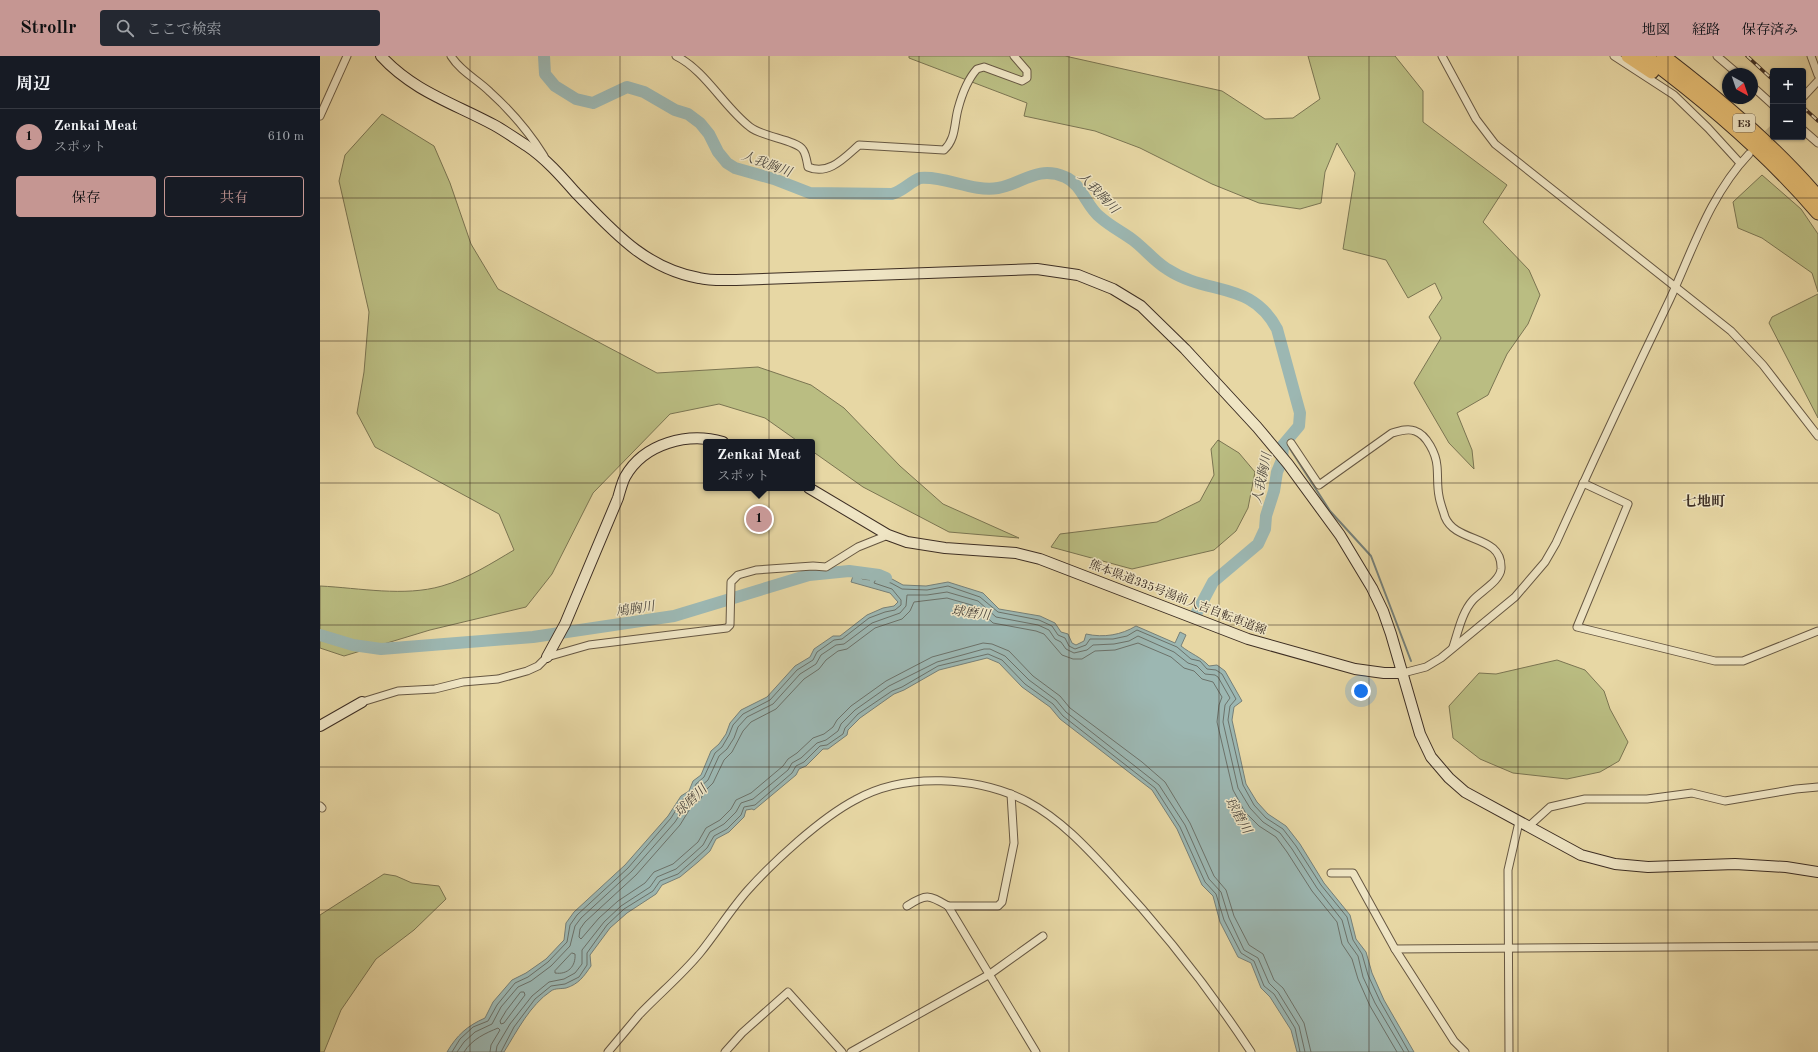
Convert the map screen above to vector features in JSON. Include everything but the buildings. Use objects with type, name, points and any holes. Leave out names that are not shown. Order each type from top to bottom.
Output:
[{"type":"highway","points":[[1628,56],[1729,123]]},
{"type":"highway","name":"E3","points":[[1645,56],[1729,123],[1776,167],[1818,213]]},
{"type":"highway","name":"E3","points":[[1663,56],[1736,114],[1783,159],[1818,197]]},
{"type":"main road","points":[[381,56],[391,67],[426,93],[495,126],[529,147],[548,164],[617,236],[638,253],[669,269],[700,279],[772,280],[1037,269],[1078,275],[1113,289],[1141,306],[1164,327],[1257,427],[1310,494],[1340,536],[1372,588],[1383,610],[1420,734],[1431,757],[1449,778],[1466,792],[1581,855],[1615,864],[1648,867],[1735,864],[1786,867],[1818,872]]},
{"type":"main road","points":[[547,657],[565,624],[618,498],[625,477],[642,458],[675,440],[710,439]]},
{"type":"main road","name":"熊本県道335号湯前人吉自転車道線","points":[[814,491],[888,535],[907,542],[921,545],[1016,553],[1040,559],[1248,639],[1355,669],[1384,673],[1403,673]]},
{"type":"main road","points":[[320,726],[362,702]]},
{"type":"street","points":[[320,116],[347,56]]},
{"type":"street","points":[[451,56],[466,74],[489,91],[522,125],[548,164]]},
{"type":"street","points":[[676,56],[688,62],[732,110],[751,128],[761,134],[798,145],[803,150],[808,167],[814,168],[834,166],[859,145],[944,150],[948,146],[953,135],[958,110],[965,87],[977,69],[984,67],[1022,81],[1027,78],[1027,72],[1014,56]]},
{"type":"street","points":[[1442,56],[1476,119],[1495,144],[1675,288],[1706,310],[1742,342],[1774,379],[1818,436]]},
{"type":"street","points":[[1614,56],[1674,95],[1708,128],[1740,163]]},
{"type":"street","points":[[1717,56],[1731,68]]},
{"type":"street","points":[[1811,56],[1818,75]]},
{"type":"street","points":[[1806,94],[1818,81]]},
{"type":"street","points":[[1758,91],[1772,104]]},
{"type":"street","points":[[1806,133],[1818,143]]},
{"type":"street","points":[[1403,673],[1426,666],[1441,658],[1515,597],[1545,562],[1556,543],[1675,288],[1710,208],[1740,163],[1749,154]]},
{"type":"street","points":[[1291,443],[1319,486],[1392,434],[1402,430],[1415,431],[1424,438],[1435,456],[1439,496],[1449,526],[1458,532],[1488,544],[1499,557],[1501,569],[1498,577],[1472,601],[1459,627],[1454,647]]},
{"type":"street","points":[[1583,483],[1628,504],[1577,628],[1715,661],[1743,661],[1818,631]]},
{"type":"street","points":[[362,702],[398,691],[435,688],[463,682],[498,679],[527,671],[538,666],[547,657],[588,645],[727,628],[730,625],[731,582],[738,576],[756,570],[813,566],[826,567],[858,548],[888,535]]},
{"type":"street","points":[[608,1052],[639,1016],[700,953],[748,890],[831,815],[854,800],[876,790],[904,783],[945,781],[967,782],[991,787],[1011,794],[1029,802],[1053,818],[1075,837],[1115,878],[1193,970],[1251,1052]]},
{"type":"street","points":[[1509,1052],[1508,870],[1524,825],[1550,807],[1585,799],[1647,799],[1692,793],[1725,801],[1796,789],[1818,787]]},
{"type":"street","points":[[907,906],[925,896],[930,896],[948,906],[998,906],[1002,902],[1014,843],[1011,794]]},
{"type":"street","points":[[1331,873],[1353,873],[1395,949],[1454,1040],[1466,1052]]},
{"type":"street","points":[[948,906],[1036,1052]]},
{"type":"street","points":[[851,1052],[990,974],[1043,936]]},
{"type":"street","points":[[1395,949],[1818,946]]},
{"type":"street","points":[[726,1052],[742,1033],[788,992],[842,1052]]},
{"type":"green space","points":[[909,56],[1065,56],[1222,91],[1265,119],[1293,118],[1320,99],[1308,56],[1395,56],[1423,91],[1423,122],[1507,185],[1483,222],[1529,270],[1540,295],[1528,324],[1507,354],[1488,395],[1457,413],[1472,450],[1474,469],[1449,443],[1414,383],[1441,338],[1429,317],[1442,298],[1435,283],[1408,298],[1386,260],[1343,249],[1355,173],[1337,143],[1325,172],[1321,203],[1300,209],[1259,203],[1212,184],[1140,148],[1095,131],[1024,116],[1027,103],[909,58]]},
{"type":"green space","points":[[382,114],[434,146],[450,183],[471,244],[498,289],[657,373],[758,367],[811,385],[844,408],[900,466],[943,504],[1019,538],[949,532],[863,487],[815,453],[815,439],[795,439],[765,418],[719,404],[670,414],[593,493],[552,574],[526,607],[430,630],[344,656],[320,648],[320,586],[382,591],[413,591],[427,589],[442,586],[461,579],[514,550],[499,514],[375,447],[357,413],[364,372],[369,312],[339,181],[345,155]]},
{"type":"green space","points":[[1762,175],[1801,209],[1818,234],[1818,292],[1812,273],[1762,238],[1738,228],[1733,202]]},
{"type":"green space","points":[[1818,294],[1818,418],[1769,323],[1772,317]]},
{"type":"green space","points":[[1218,440],[1239,453],[1255,472],[1248,508],[1236,531],[1214,550],[1132,569],[1051,547],[1060,534],[1157,522],[1200,501],[1214,475],[1211,449]]},
{"type":"green space","points":[[1557,660],[1585,670],[1604,691],[1610,709],[1628,742],[1619,761],[1600,772],[1567,779],[1513,773],[1480,759],[1453,738],[1449,706],[1479,673],[1496,674]]},
{"type":"green space","points":[[384,874],[396,876],[412,883],[439,886],[446,899],[414,930],[376,959],[341,1010],[324,1052],[320,1052],[320,915]]},
{"type":"water","name":"球磨川","points":[[856,567],[862,579],[870,580],[871,573],[892,579],[903,585],[926,586],[948,582],[983,593],[999,609],[1040,616],[1055,623],[1061,632],[1068,634],[1072,643],[1076,645],[1084,641],[1086,634],[1106,636],[1124,632],[1136,626],[1175,643],[1180,632],[1186,635],[1181,646],[1203,660],[1209,666],[1217,665],[1225,671],[1242,701],[1234,707],[1232,720],[1246,784],[1257,802],[1268,814],[1286,826],[1300,844],[1324,883],[1350,915],[1356,939],[1366,952],[1372,973],[1384,1000],[1414,1052],[1297,1052],[1291,1030],[1270,997],[1261,988],[1251,963],[1238,957],[1220,922],[1213,896],[1202,885],[1177,829],[1152,790],[1060,719],[1050,707],[1022,687],[999,663],[987,658],[939,670],[894,694],[860,718],[848,730],[847,735],[828,749],[823,749],[806,766],[799,769],[796,775],[754,810],[746,810],[744,817],[729,832],[716,839],[710,851],[698,862],[680,877],[662,885],[656,894],[627,913],[610,928],[590,955],[591,966],[578,982],[566,988],[553,990],[543,997],[524,1019],[504,1052],[447,1052],[463,1032],[473,1024],[485,1018],[493,1002],[512,980],[526,973],[546,959],[564,940],[566,923],[574,912],[625,865],[668,816],[681,796],[689,791],[693,781],[701,775],[711,751],[719,744],[726,734],[730,723],[741,710],[767,697],[795,666],[810,657],[814,649],[833,636],[840,636],[867,615],[883,608],[894,606],[898,602],[890,593],[851,582]]},
{"type":"waterway","name":"人我胸川","points":[[544,56],[545,74],[555,86],[576,99],[593,103],[627,87],[644,92],[675,110],[688,114],[700,123],[709,134],[718,152],[727,163],[735,168],[774,179],[810,193],[892,194],[900,191],[920,178],[940,179],[988,189],[1007,186],[1038,174],[1046,173],[1065,177],[1076,185],[1100,217],[1133,240],[1167,269],[1182,277],[1228,291],[1255,303],[1266,313],[1277,329],[1300,413],[1299,426],[1283,445],[1282,460],[1277,472],[1274,491],[1266,516],[1265,529],[1258,544],[1213,582],[1196,614]]},
{"type":"waterway","points":[[1285,441],[1330,511],[1371,556],[1411,661]]},
{"type":"waterway","name":"鳩胸川","points":[[320,635],[353,645],[381,649],[533,637],[674,616],[809,575],[849,571],[879,575],[886,578]]},
{"type":"tunnel","points":[[1760,141],[1770,131]]},
{"type":"railway","points":[[1747,56],[1770,77]]},
{"type":"railway","points":[[1806,110],[1818,121]]},
{"type":"place","name":"Zenkai Meat","points":[[759,519]]},
{"type":"district","name":"七地町","points":[[1704,501]]}]
